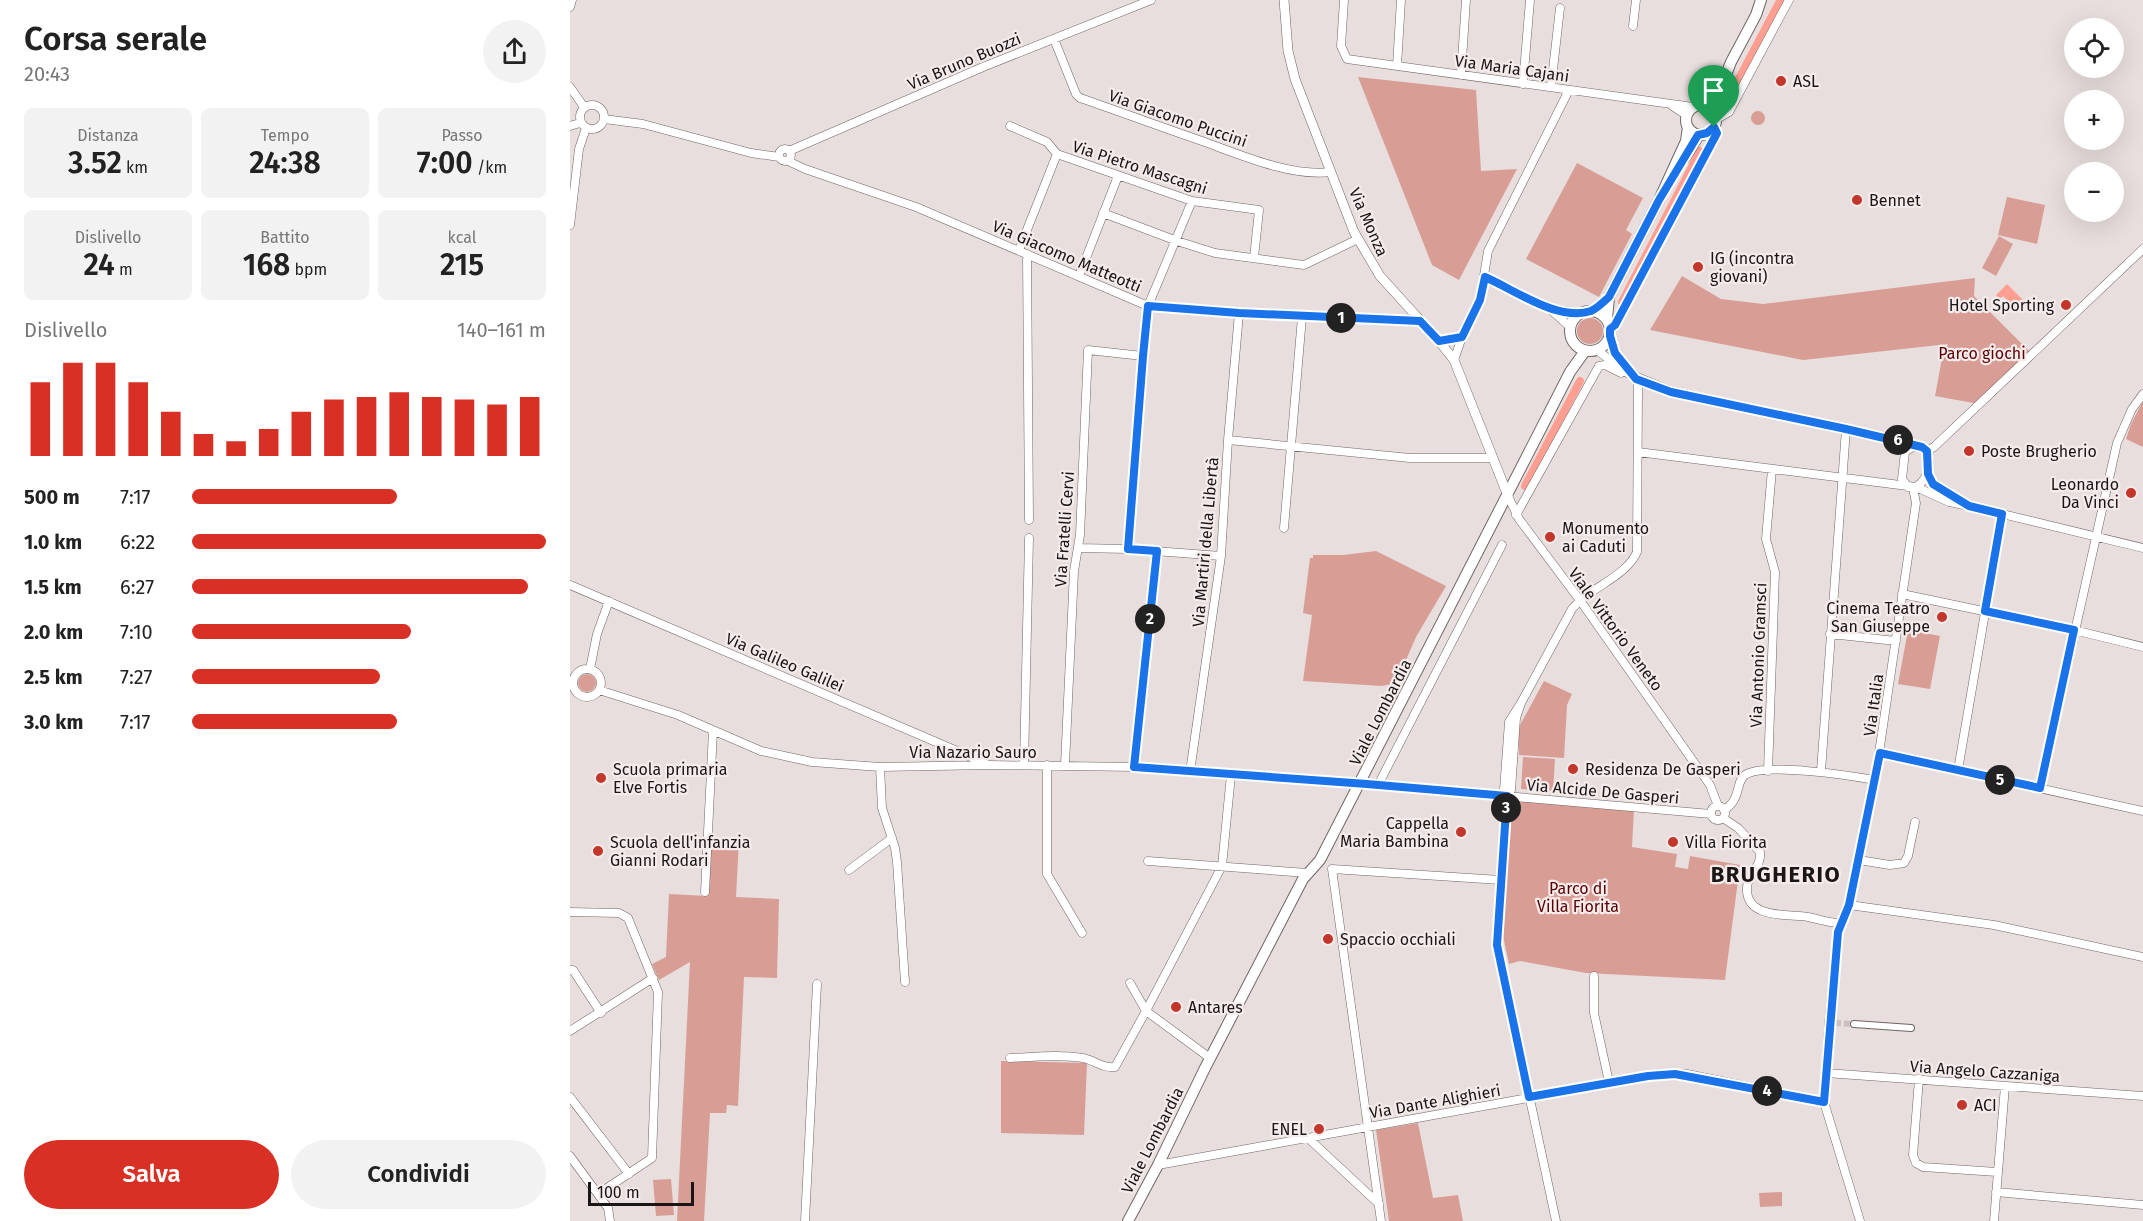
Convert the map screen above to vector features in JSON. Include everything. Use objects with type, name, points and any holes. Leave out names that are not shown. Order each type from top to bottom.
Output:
[{"type":"main road","points":[[1609,297],[1609,328],[1603,347],[1585,351],[1573,342],[1570,327],[1574,319],[1598,307],[1609,297],[1659,200],[1686,141],[1688,128],[1704,114],[1756,15],[1761,0]]},
{"type":"main road","points":[[1756,15],[1769,0]]},
{"type":"main road","points":[[1659,200],[1698,135],[1707,133],[1704,114]]},
{"type":"main road","points":[[1688,128],[1698,135]]},
{"type":"main road","points":[[1585,312],[1603,314],[1609,328]]},
{"type":"main road","name":"Viale Lombardia","points":[[1570,372],[1574,354],[1573,342]]},
{"type":"main road","name":"Viale Lombardia","points":[[1128,1221],[1307,873],[1320,860],[1570,372],[1585,351]]},
{"type":"street","points":[[570,7],[572,0]]},
{"type":"street","name":"Via Bruno Buozzi","points":[[789,150],[1151,0]]},
{"type":"street","name":"Via Monza","points":[[1284,0],[1289,58],[1295,79],[1358,239],[1380,276],[1454,360],[1508,496]]},
{"type":"street","name":"Via Maria Cajani","points":[[1344,0],[1341,46],[1347,59],[1667,103],[1704,114]]},
{"type":"street","points":[[1397,66],[1401,0]]},
{"type":"street","points":[[1461,75],[1466,0]]},
{"type":"street","points":[[1523,84],[1530,0]]},
{"type":"street","points":[[1633,26],[1636,0]]},
{"type":"street","points":[[1556,1221],[1497,945],[1507,796],[1504,790],[1508,726],[1579,599],[1632,563],[1637,552],[1638,389],[1636,379],[1615,353],[1609,328],[1615,325],[1717,133],[1704,114],[1729,112],[1789,0]]},
{"type":"street","points":[[1551,87],[1560,8]]},
{"type":"street","name":"Via Giacomo Puccini","points":[[1054,39],[1076,94],[1080,98],[1235,153],[1289,169],[1316,174],[1331,172]]},
{"type":"street","points":[[570,87],[584,107]]},
{"type":"street","points":[[1454,360],[1462,337],[1480,300],[1488,251],[1569,90]]},
{"type":"street","points":[[570,126],[583,126],[595,129],[604,119],[603,112],[598,106],[591,105],[584,107],[579,114],[583,126],[570,225]]},
{"type":"street","name":"Via Giacomo Matteotti","points":[[604,119],[643,123],[751,153],[779,157],[782,161],[788,161],[804,169],[916,207],[1148,306],[1302,317],[1420,321]]},
{"type":"street","name":"Via Pietro Mascagni","points":[[1010,126],[1047,142],[1057,154],[1192,201],[1259,210],[1254,258]]},
{"type":"street","points":[[779,157],[781,150],[789,150],[791,156],[788,161]]},
{"type":"street","points":[[1029,520],[1023,252],[1057,154]]},
{"type":"street","points":[[1079,276],[1118,176]]},
{"type":"street","points":[[1128,549],[1148,306],[1192,201]]},
{"type":"street","points":[[1103,213],[1215,253],[1304,265],[1358,239]]},
{"type":"street","points":[[1927,451],[1959,424],[2142,251]]},
{"type":"street","points":[[1485,277],[1550,309],[1570,327]]},
{"type":"street","points":[[1550,309],[1585,312]]},
{"type":"street","name":"Via Martiri della Libertà","points":[[1190,772],[1221,556],[1239,313]]},
{"type":"street","points":[[1284,528],[1293,446],[1302,317]]},
{"type":"street","points":[[1439,341],[1462,337]]},
{"type":"street","name":"Via Fratelli Cervi","points":[[1065,765],[1088,350],[1143,356]]},
{"type":"street","points":[[1597,350],[1636,379]]},
{"type":"street","points":[[1516,515],[1599,366],[1605,365],[1671,392],[1916,445],[1927,451]]},
{"type":"street","points":[[2040,788],[2117,443],[2132,409],[2143,394]]},
{"type":"street","points":[[1821,771],[1846,429]]},
{"type":"street","points":[[1228,440],[1410,458],[1492,458]]},
{"type":"street","points":[[1912,487],[1902,479],[1904,457],[1905,452],[1916,445]]},
{"type":"street","points":[[1927,451],[1928,474],[1933,484],[1969,506]]},
{"type":"street","points":[[1638,452],[1912,487],[1948,502],[2143,549]]},
{"type":"street","name":"Via Antonio Gramsci","points":[[1768,771],[1775,572],[1766,539],[1772,469]]},
{"type":"street","points":[[1912,487],[1924,482],[1928,474]]},
{"type":"street","name":"Via Italia","points":[[1824,1102],[1838,932],[1849,905],[1880,753],[1916,503],[1912,487]]},
{"type":"street","name":"Viale Vittorio Veneto","points":[[1508,496],[1516,515],[1708,778],[1722,811]]},
{"type":"street","points":[[1958,770],[2002,514]]},
{"type":"street","points":[[1024,765],[1029,538]]},
{"type":"street","name":"Viale Lombardia","points":[[1378,785],[1502,545]]},
{"type":"street","points":[[1078,548],[1221,556]]},
{"type":"street","points":[[1134,767],[1157,551]]},
{"type":"street","name":"Via Galileo Galilei","points":[[570,585],[989,765]]},
{"type":"street","points":[[1902,594],[2143,647]]},
{"type":"street","points":[[590,669],[597,634],[609,601]]},
{"type":"street","points":[[1830,634],[1896,641]]},
{"type":"street","points":[[590,669],[599,676],[601,684],[599,690],[592,696],[584,697],[576,693],[571,684],[578,671],[590,669]]},
{"type":"street","name":"Via Nazario Sauro","points":[[599,690],[673,713],[748,746],[784,757],[824,764],[1134,767],[1360,783]]},
{"type":"street","points":[[705,892],[713,731]]},
{"type":"street","points":[[1880,753],[2143,811]]},
{"type":"street","points":[[1047,765],[1047,874],[1082,933]]},
{"type":"street","points":[[880,766],[882,808],[897,862],[905,982]]},
{"type":"street","points":[[1711,814],[1714,808],[1722,811],[1735,800],[1739,777],[1748,774],[1768,771],[1821,771],[1875,780]]},
{"type":"street","points":[[1010,1058],[1080,1058],[1115,1067],[1222,866],[1231,774]]},
{"type":"street","name":"Via Alcide De Gasperi","points":[[1360,783],[1711,814],[1714,819],[1722,811],[1758,848],[1760,861],[1749,879],[1747,888],[1749,897],[1756,907],[1768,913],[1840,923]]},
{"type":"street","points":[[1858,860],[1890,865],[1903,863],[1908,856],[1915,822]]},
{"type":"street","points":[[849,870],[892,838]]},
{"type":"street","points":[[1148,861],[1307,873]]},
{"type":"street","points":[[1381,1221],[1332,869],[1500,880]]},
{"type":"street","points":[[1849,905],[1995,925],[2143,957]]},
{"type":"street","points":[[570,912],[620,913],[628,918],[658,992],[652,1158],[598,1194]]},
{"type":"street","points":[[570,970],[573,970],[601,1013]]},
{"type":"street","points":[[1594,976],[1594,1013],[1609,1082]]},
{"type":"street","points":[[570,1031],[652,978]]},
{"type":"street","points":[[1130,983],[1146,1011],[1210,1058]]},
{"type":"street","points":[[805,1221],[817,984]]},
{"type":"street","points":[[1854,1024],[1911,1028]]},
{"type":"street","name":"Via Angelo Cazzaniga","points":[[1826,1073],[2143,1096]]},
{"type":"street","name":"Via Dante Alighieri","points":[[1158,1165],[1654,1075],[1679,1074],[1824,1102]]},
{"type":"street","points":[[1919,1079],[1913,1155],[1916,1163],[1923,1167],[1997,1172]]},
{"type":"street","points":[[1994,1221],[2005,1086]]},
{"type":"street","points":[[570,1097],[629,1174]]},
{"type":"street","points":[[1824,1102],[1860,1221]]},
{"type":"street","points":[[1308,1138],[1378,1204]]},
{"type":"street","points":[[570,1156],[608,1208],[610,1221]]},
{"type":"street","points":[[1996,1192],[2143,1205]]},
{"type":"green space","points":[[1358,77],[1476,90],[1481,171],[1517,169],[1459,280],[1432,265]]},
{"type":"green space","points":[[1758,111],[1763,113],[1765,118],[1763,123],[1758,125],[1753,123],[1751,118],[1753,113]]},
{"type":"green space","points":[[1577,163],[1643,198],[1626,230],[1632,234],[1599,297],[1526,259]]},
{"type":"green space","points":[[2007,197],[2045,205],[2037,244],[1998,235]]},
{"type":"green space","points":[[1999,236],[2013,244],[1996,276],[1982,268]]},
{"type":"green space","name":"Parco giochi","points":[[1682,276],[1721,299],[1763,304],[1975,278],[1974,296],[2031,353],[1979,404],[1935,396],[1943,353],[1948,344],[1803,360],[1650,330]]},
{"type":"green space","points":[[1590,318],[1599,322],[1603,331],[1599,340],[1590,344],[1581,340],[1577,331],[1581,322]]},
{"type":"green space","points":[[2143,401],[2143,447],[2126,439]]},
{"type":"green space","points":[[1376,551],[1446,586],[1416,637],[1396,683],[1382,686],[1303,681],[1312,615],[1303,613],[1310,558],[1313,558],[1313,555],[1343,555]]},
{"type":"green space","points":[[1908,630],[1940,636],[1930,689],[1898,684]]},
{"type":"green space","points":[[587,674],[593,677],[596,683],[593,689],[587,692],[581,689],[578,683],[581,677]]},
{"type":"green space","points":[[1544,681],[1572,694],[1567,705],[1564,758],[1519,755],[1519,727]]},
{"type":"green space","points":[[1523,757],[1555,759],[1553,791],[1521,789]]},
{"type":"green space","name":"Parco di Villa Fiorita","points":[[1513,799],[1634,809],[1632,847],[1677,854],[1675,867],[1688,869],[1690,856],[1740,865],[1725,980],[1586,973],[1520,961],[1509,964],[1503,936],[1505,876]]},
{"type":"green space","points":[[710,840],[739,840],[736,897],[779,899],[777,978],[744,977],[738,1106],[727,1105],[726,1113],[710,1113],[704,1221],[677,1221],[690,962],[659,980],[652,964],[666,957],[669,894],[707,896]]},
{"type":"green space","points":[[1001,1061],[1087,1063],[1084,1135],[1001,1133]]},
{"type":"green space","points":[[1418,1123],[1433,1198],[1458,1195],[1463,1221],[1389,1221],[1376,1130]]},
{"type":"green space","points":[[671,1179],[674,1215],[656,1216],[653,1180]]},
{"type":"green space","points":[[1782,1192],[1782,1206],[1760,1207],[1759,1193]]},
{"type":"shaded area","points":[[2007,284],[2025,302],[2018,310],[2003,296],[2000,299],[1996,295]]},
{"type":"waterway","points":[[1726,103],[1780,1]]},
{"type":"waterway","points":[[1622,302],[1700,151]]},
{"type":"waterway","points":[[1525,486],[1580,381]]},
{"type":"tunnel","points":[[1835,1023],[1854,1024]]},
{"type":"place","name":"ASL","points":[[1781,81]]},
{"type":"place","name":"Bennet","points":[[1857,200]]},
{"type":"place","name":"IG (incontra giovani)","points":[[1698,267]]},
{"type":"place","name":"Hotel Sporting","points":[[2066,305]]},
{"type":"place","name":"Poste Brugherio","points":[[1969,451]]},
{"type":"place","name":"Leonardo Da Vinci","points":[[2131,493]]},
{"type":"place","name":"Monumento ai Caduti","points":[[1550,537]]},
{"type":"place","name":"Cinema Teatro San Giuseppe","points":[[1942,617]]},
{"type":"place","name":"Residenza De Gasperi","points":[[1573,769]]},
{"type":"place","name":"Scuola primaria Elve Fortis","points":[[601,778]]},
{"type":"place","name":"Cappella Maria Bambina","points":[[1461,832]]},
{"type":"place","name":"Villa Fiorita","points":[[1673,842]]},
{"type":"place","name":"Scuola dell'infanzia Gianni Rodari","points":[[598,851]]},
{"type":"place","name":"Spaccio occhiali","points":[[1328,939]]},
{"type":"place","name":"Antares","points":[[1176,1007]]},
{"type":"place","name":"ACI","points":[[1962,1105]]},
{"type":"place","name":"ENEL","points":[[1319,1129]]},
{"type":"district","name":"BRUGHERIO","points":[[1776,874]]},
{"type":"route","points":[[1714,127],[1717,133],[1654,254],[1615,325],[1610,329],[1615,353],[1636,379],[1671,392],[1922,447],[1927,451],[1928,474],[1933,484],[1961,499],[1969,506],[2002,514],[1985,611],[2074,630],[2040,788],[1880,753],[1849,905],[1838,932],[1824,1102],[1691,1075],[1675,1074],[1609,1082],[1529,1097],[1496,940],[1507,796],[1134,767],[1157,551],[1128,549],[1148,306],[1302,317],[1420,321],[1439,341],[1462,337],[1480,300],[1485,277],[1550,309],[1580,313],[1590,311],[1609,297],[1659,200],[1698,135],[1707,133],[1714,127]]}]
